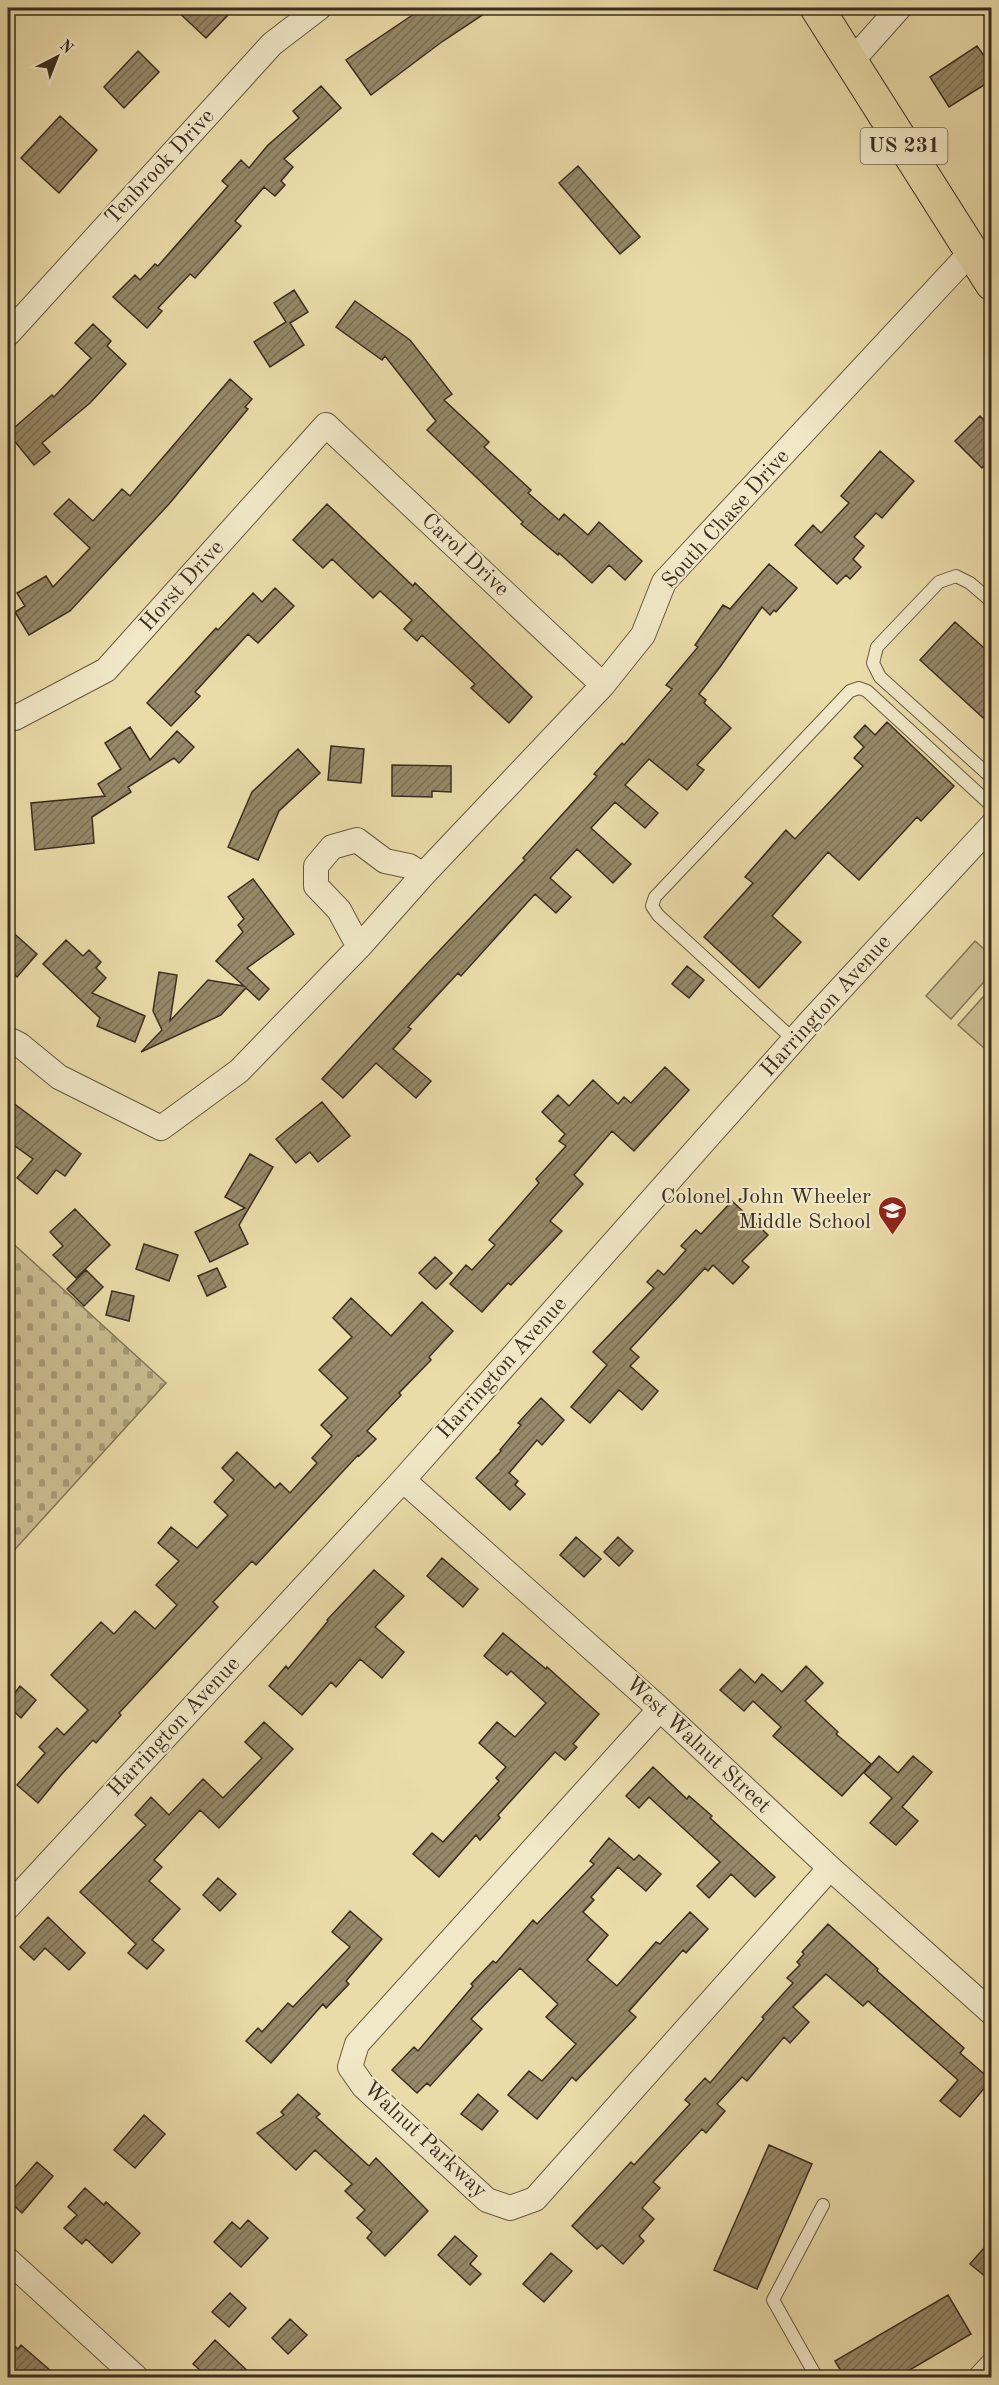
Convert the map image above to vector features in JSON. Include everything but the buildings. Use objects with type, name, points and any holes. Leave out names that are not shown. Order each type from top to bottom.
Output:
[{"type":"main road","name":"US 231","points":[[817,8],[992,284]]},
{"type":"street","name":"Tenbrook Drive","points":[[8,334],[273,44],[319,8]]},
{"type":"street","points":[[851,62],[899,8]]},
{"type":"street","name":"South Chase Drive","points":[[8,1039],[20,1045],[59,1077],[162,1128],[239,1071],[603,685],[643,636],[664,582],[972,251]]},
{"type":"street","name":"Carol Drive","points":[[326,425],[603,685]]},
{"type":"street","name":"Horst Drive","points":[[11,717],[106,670],[326,425]]},
{"type":"street","name":"Harrington Avenue","points":[[8,1907],[403,1480],[794,1040],[992,825]]},
{"type":"street","points":[[358,947],[339,910],[316,886],[316,866],[332,848],[357,840],[385,861],[409,866],[423,875]]},
{"type":"street","name":"West Walnut Street","points":[[403,1480],[660,1709],[830,1868],[992,2013]]},
{"type":"street","name":"Walnut Parkway","points":[[660,1709],[357,2044],[350,2067],[364,2087],[487,2200],[510,2208],[535,2199],[830,1868]]},
{"type":"street","points":[[8,2260],[138,2378]]},
{"type":"street","points":[[980,2378],[992,2364]]},
{"type":"lane","points":[[992,602],[970,583],[956,576],[939,582],[877,647],[873,663],[880,677],[992,778]]},
{"type":"lane","points":[[794,1040],[658,915],[652,906],[655,897],[850,691],[858,688],[867,691],[992,806]]},
{"type":"lane","points":[[817,2378],[773,2300],[823,2205]]},
{"type":"green space","points":[[975,941],[991,955],[991,974],[951,1019],[926,996]]},
{"type":"green space","points":[[991,988],[991,1040],[984,1048],[958,1025]]},
{"type":"green space","points":[[8,1239],[166,1383],[8,1557]]},
{"type":"place","name":"Colonel John Wheeler Middle School","points":[[892,1236]]}]
